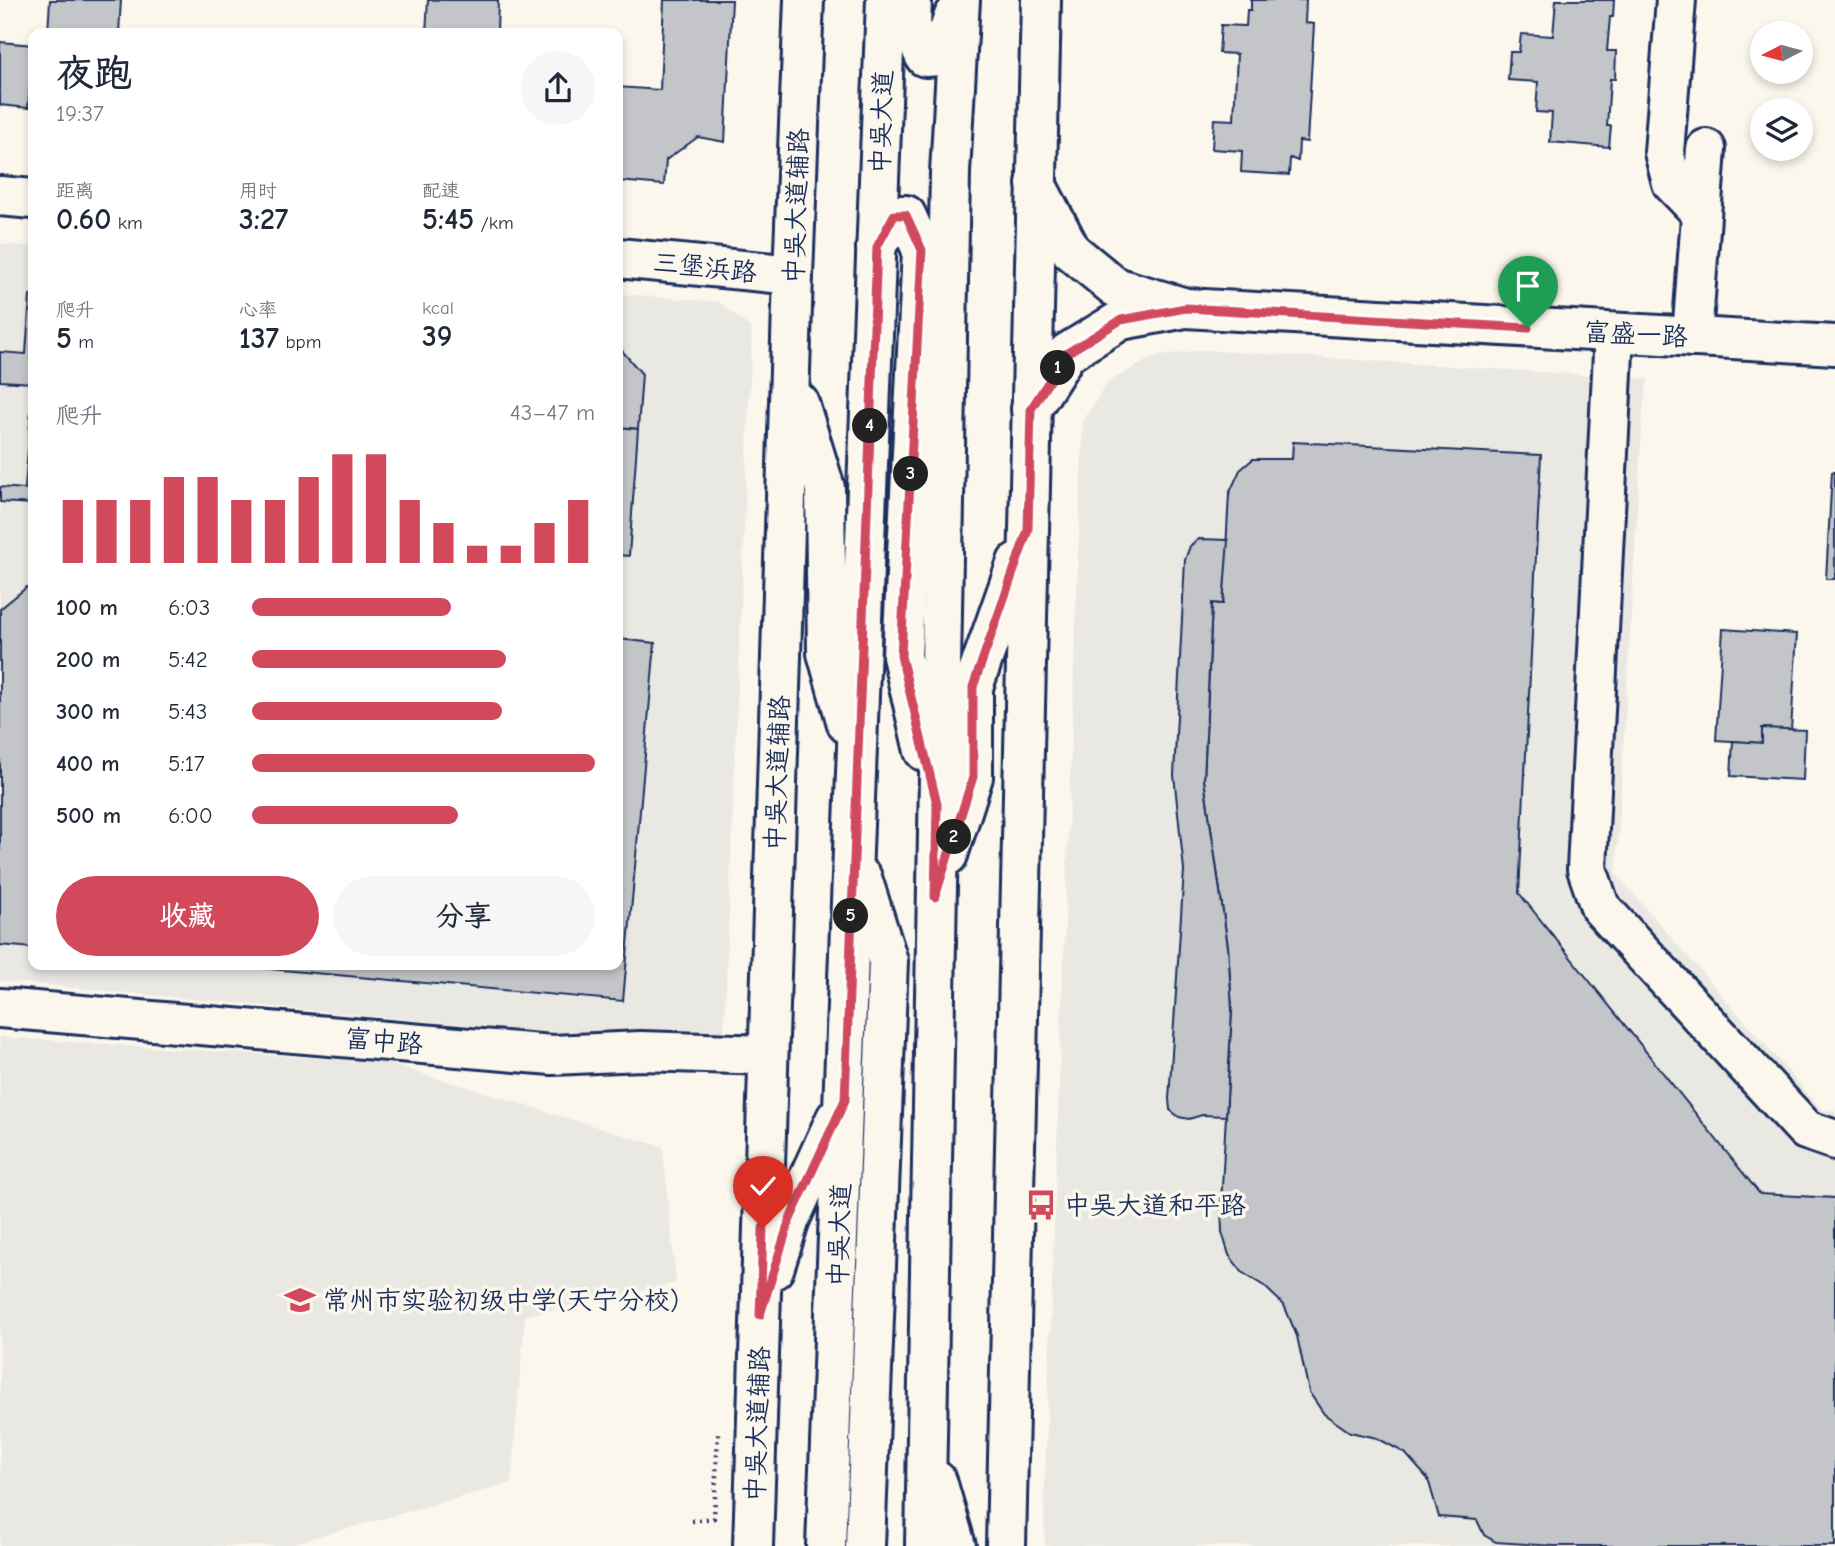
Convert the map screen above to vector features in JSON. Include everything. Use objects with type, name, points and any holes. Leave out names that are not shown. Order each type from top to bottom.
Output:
[{"type":"main road","name":"中吴大道辅路","points":[[751,1541],[804,0]]},
{"type":"main road","name":"中吴大道","points":[[826,1546],[886,0]]},
{"type":"main road","points":[[912,0],[911,26],[925,57],[940,56],[960,0]]},
{"type":"main road","points":[[925,1546],[950,172],[960,0]]},
{"type":"main road","points":[[1006,1546],[1041,0]]},
{"type":"main road","points":[[1676,0],[1664,152],[1672,183],[1701,214]]},
{"type":"main road","points":[[1692,337],[1706,149]]},
{"type":"main road","points":[[1036,184],[1071,251],[1115,287],[1186,308]]},
{"type":"main road","points":[[0,196],[28,199]]},
{"type":"main road","points":[[877,247],[894,215],[906,215],[922,250],[901,656],[937,804]]},
{"type":"main road","name":"三堡浜路","points":[[623,258],[793,275]]},
{"type":"main road","points":[[1031,409],[1067,353],[1121,320],[1186,308]]},
{"type":"main road","name":"富盛一路","points":[[1186,308],[1835,345]]},
{"type":"main road","points":[[1614,333],[1587,869],[1600,907],[1806,1130],[1835,1140]]},
{"type":"main road","points":[[790,370],[825,488],[827,653],[857,760]]},
{"type":"main road","points":[[935,897],[973,777],[973,687],[1028,530]]},
{"type":"main road","points":[[854,849],[888,961],[865,1546]]},
{"type":"main road","name":"富中路","points":[[0,1008],[552,1055],[641,1051],[768,1055]]},
{"type":"main road","points":[[760,1315],[790,1219],[845,1100]]},
{"type":"main road","points":[[926,1445],[956,1546]]},
{"type":"path","points":[[692,1521],[714,1518]]},
{"type":"shaded area","points":[[0,244],[28,247],[28,970],[623,970],[623,294],[719,302],[752,329],[724,1033],[552,1033],[0,981]]},
{"type":"shaded area","points":[[1203,350],[1648,379],[1643,409],[1616,874],[1822,1110],[1835,1111],[1835,1546],[1045,1546],[1044,1504],[1083,421],[1108,382],[1153,357]]},
{"type":"shaded area","name":"常州市实验初级中学(天宁分校)","points":[[0,1037],[387,1063],[663,1147],[676,1283],[525,1316],[511,1483],[284,1546],[0,1546]]},
{"type":"building","points":[[50,0],[121,0],[119,28],[48,28]]},
{"type":"building","points":[[428,0],[498,0],[497,28],[426,28]]},
{"type":"building","points":[[664,0],[732,0],[725,142],[698,137],[666,160],[664,185],[623,181],[623,87],[660,90]]},
{"type":"building","points":[[1251,0],[1306,0],[1305,23],[1314,24],[1307,142],[1299,141],[1298,161],[1290,158],[1289,175],[1241,172],[1242,151],[1212,149],[1214,119],[1234,120],[1237,54],[1219,53],[1221,25],[1246,26]]},
{"type":"building","points":[[1556,0],[1614,0],[1607,51],[1616,51],[1615,79],[1610,79],[1607,126],[1611,126],[1609,147],[1550,142],[1552,113],[1536,112],[1538,82],[1508,80],[1510,52],[1519,52],[1521,34],[1553,36]]},
{"type":"building","points":[[0,42],[28,45],[28,108],[0,105]]},
{"type":"building","points":[[28,324],[28,383],[0,381],[0,352],[26,354]]},
{"type":"building","points":[[623,352],[642,374],[638,429],[623,428]]},
{"type":"building","points":[[623,428],[638,429],[629,556],[623,555]]},
{"type":"building","points":[[1293,442],[1541,455],[1519,893],[1760,1194],[1835,1198],[1835,1546],[1554,1546],[1496,1542],[1484,1535],[1477,1520],[1439,1517],[1428,1479],[1405,1453],[1377,1438],[1350,1432],[1324,1414],[1309,1392],[1297,1336],[1284,1305],[1264,1286],[1243,1273],[1229,1255],[1222,1232],[1221,1204],[1232,1010],[1228,947],[1204,780],[1212,603],[1223,604],[1229,494],[1240,470],[1253,459],[1292,459]]},
{"type":"building","points":[[28,449],[28,504],[0,502],[0,487],[25,489]]},
{"type":"building","points":[[1832,472],[1835,472],[1835,579],[1826,579]]},
{"type":"building","points":[[1199,539],[1228,540],[1223,604],[1212,603],[1204,780],[1228,947],[1232,1010],[1226,1116],[1202,1115],[1189,1119],[1179,1117],[1170,1110],[1169,1099],[1184,870],[1174,775],[1185,560],[1190,546]]},
{"type":"building","points":[[28,587],[28,948],[0,945],[0,609]]},
{"type":"building","points":[[1723,629],[1797,634],[1791,730],[1762,728],[1762,743],[1716,740]]},
{"type":"building","points":[[623,640],[655,643],[623,1001],[283,970],[623,970]]},
{"type":"building","points":[[1762,728],[1805,730],[1803,780],[1731,776],[1733,741],[1762,743]]},
{"type":"place","name":"中吴大道和平路","points":[[1041,1205]]},
{"type":"place","name":"常州市实验初级中学(天宁分校)","points":[[300,1300]]},
{"type":"route","points":[[763,1228],[760,1315],[790,1219],[845,1100],[877,247],[894,215],[906,215],[922,250],[901,656],[937,804],[935,897],[973,777],[973,687],[1028,530],[1031,409],[1067,353],[1121,320],[1186,308],[1528,328]]}]
